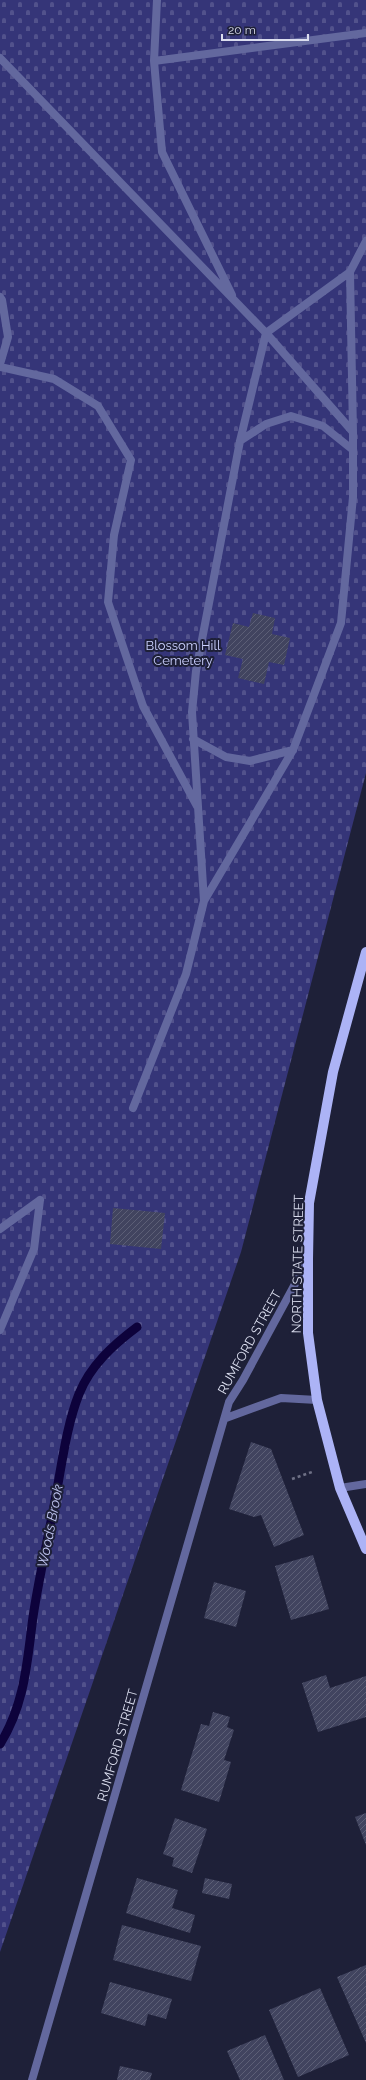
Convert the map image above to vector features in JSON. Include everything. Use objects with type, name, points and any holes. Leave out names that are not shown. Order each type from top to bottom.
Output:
[{"type":"main road","name":"NORTH STATE STREET","points":[[366,952],[333,1072],[309,1203],[308,1259],[308,1333],[317,1400],[340,1488],[366,1549]]},
{"type":"street","points":[[157,0],[154,61],[162,152],[236,303]]},
{"type":"street","points":[[154,61],[366,32]]},
{"type":"street","points":[[0,58],[266,333],[353,432]]},
{"type":"street","points":[[204,901],[192,712],[196,671],[240,442],[266,333],[350,272],[366,241]]},
{"type":"street","points":[[133,1108],[186,974],[204,901],[293,750],[341,623],[353,497],[350,272]]},
{"type":"street","points":[[0,297],[2,300],[8,337],[0,364]]},
{"type":"street","points":[[0,368],[54,379],[98,406],[131,460],[114,535],[108,602],[143,706],[198,809]]},
{"type":"street","points":[[240,442],[266,424],[291,416],[324,426],[353,450]]},
{"type":"street","points":[[193,739],[226,757],[250,761],[293,750]]},
{"type":"street","points":[[0,1229],[40,1200],[34,1249],[0,1330]]},
{"type":"street","name":"RUMFORD STREET","points":[[32,2080],[226,1418],[229,1402],[243,1380],[308,1259]]},
{"type":"street","name":"RUMFORD STREET","points":[[226,1418],[281,1398],[317,1400]]},
{"type":"street","points":[[340,1488],[366,1484]]},
{"type":"path","points":[[292,1479],[312,1472]]},
{"type":"green space","name":"Blossom Hill Cemetery","points":[[0,0],[366,0],[366,773],[241,1252],[0,1952]]},
{"type":"building","points":[[253,613],[275,618],[272,634],[290,638],[284,665],[269,662],[264,684],[238,678],[243,659],[225,655],[233,623],[249,627]]},
{"type":"building","points":[[113,1208],[165,1213],[161,1249],[110,1244]]},
{"type":"building","points":[[251,1442],[271,1449],[304,1535],[274,1547],[261,1515],[254,1517],[229,1509]]},
{"type":"building","points":[[313,1555],[329,1609],[291,1620],[275,1566]]},
{"type":"building","points":[[214,1582],[246,1591],[236,1627],[204,1618]]},
{"type":"building","points":[[326,1675],[330,1688],[366,1676],[366,1717],[318,1732],[302,1683]]},
{"type":"building","points":[[213,1712],[230,1717],[227,1727],[234,1730],[224,1760],[231,1762],[219,1802],[181,1790],[201,1724],[209,1726]]},
{"type":"building","points":[[366,1813],[366,1845],[355,1817]]},
{"type":"building","points":[[175,1818],[207,1829],[192,1873],[172,1866],[174,1858],[163,1854]]},
{"type":"building","points":[[137,1878],[178,1890],[172,1908],[195,1915],[190,1933],[126,1913]]},
{"type":"building","points":[[205,1878],[232,1884],[229,1899],[202,1893]]},
{"type":"building","points":[[122,1925],[201,1946],[191,1981],[113,1960]]},
{"type":"building","points":[[366,1965],[366,2043],[337,1977]]},
{"type":"building","points":[[110,1982],[172,1999],[166,2019],[148,2014],[145,2026],[101,2013]]},
{"type":"building","points":[[320,1988],[349,2055],[298,2077],[269,2010]]},
{"type":"building","points":[[265,2035],[284,2080],[240,2080],[227,2051]]},
{"type":"building","points":[[120,2066],[152,2073],[150,2080],[117,2080]]},
{"type":"waterway","name":"Woods Brook","points":[[0,1744],[15,1714],[24,1682],[38,1586],[71,1418],[79,1394],[89,1374],[119,1341],[137,1327]]}]
